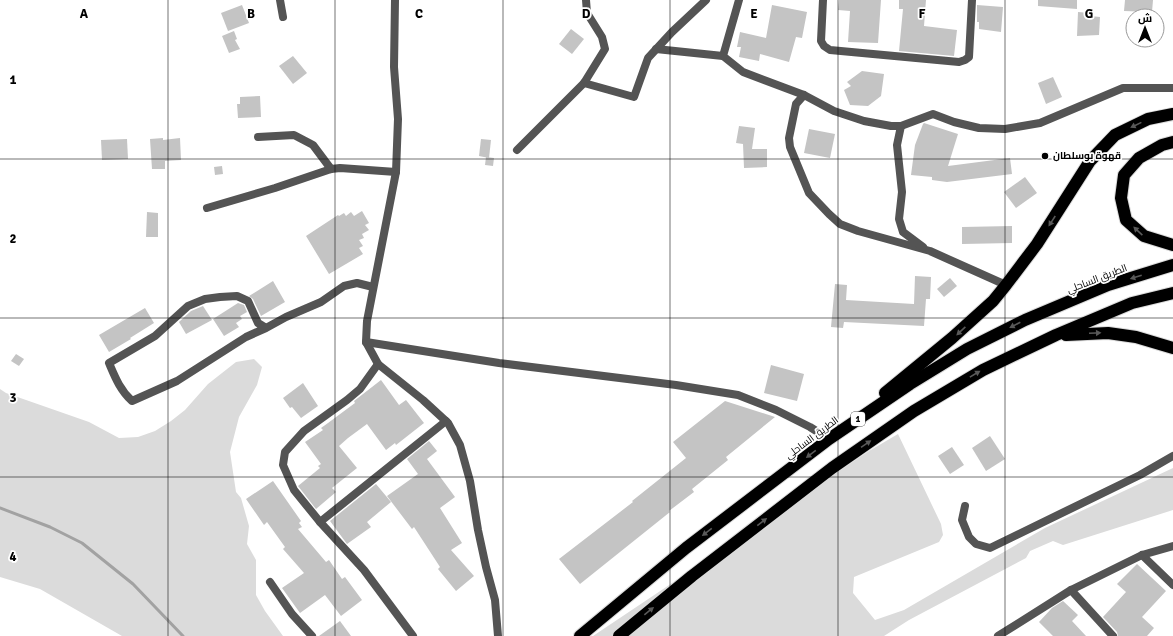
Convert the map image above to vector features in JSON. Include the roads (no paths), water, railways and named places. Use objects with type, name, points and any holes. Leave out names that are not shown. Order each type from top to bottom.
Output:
[{"type":"highway","points":[[829,439],[952,338],[993,301],[1037,244],[1090,161],[1115,135],[1148,119],[1173,114]]},
{"type":"highway","points":[[1173,142],[1162,145],[1139,158],[1124,175],[1120,198],[1126,220],[1144,236],[1173,245]]},
{"type":"highway","name":"الطريق الساحلي","points":[[580,636],[686,548],[829,439],[910,384],[967,349],[1024,320],[1108,285],[1173,265]]},
{"type":"highway","points":[[618,636],[704,567],[850,454],[914,411],[983,370],[1056,335],[1132,303],[1173,293]]},
{"type":"highway","points":[[1056,335],[1108,333],[1136,337],[1173,348]]},
{"type":"street","points":[[280,0],[283,18]]},
{"type":"street","points":[[395,0],[394,66],[398,119],[396,172],[373,287],[367,321],[366,342],[378,364],[423,400],[446,421],[460,445],[470,481],[481,545],[495,600],[498,636]]},
{"type":"street","points":[[517,150],[584,83],[605,49],[602,37],[587,13],[586,0]]},
{"type":"street","points":[[584,83],[634,97],[648,58],[672,32],[706,0]]},
{"type":"street","points":[[724,56],[739,0]]},
{"type":"street","points":[[823,0],[821,41],[824,46],[830,50],[959,62],[970,57],[972,0]]},
{"type":"street","points":[[656,49],[724,56],[743,72],[804,95],[834,111],[864,121],[891,126],[901,126],[933,114],[954,122],[979,128],[1005,129],[1040,123],[1123,88],[1173,88]]},
{"type":"street","points":[[804,95],[796,104],[789,138],[790,147],[809,193],[840,224],[858,231],[930,251],[1006,285]]},
{"type":"street","points":[[901,126],[897,145],[902,192],[899,219],[903,232],[930,251]]},
{"type":"street","points":[[258,137],[294,135],[313,145],[331,169]]},
{"type":"street","points":[[207,208],[275,188],[331,169],[340,168],[396,172]]},
{"type":"street","points":[[266,328],[258,323],[248,302],[237,296],[220,296],[205,299],[188,306],[155,336],[109,363],[115,378],[125,394],[132,401],[177,381],[246,337],[266,328],[286,317],[321,302],[344,286],[357,283],[373,287]]},
{"type":"street","points":[[366,342],[499,363],[676,385],[738,395],[783,413],[829,439]]},
{"type":"street","points":[[378,364],[360,389],[304,431],[285,452],[283,465],[294,490],[320,522],[364,570],[413,636]]},
{"type":"street","points":[[320,522],[446,421]]},
{"type":"street","points":[[965,506],[962,520],[969,537],[976,544],[990,548],[1140,475],[1173,456]]},
{"type":"street","points":[[998,636],[1071,590],[1142,555],[1173,546]]},
{"type":"street","points":[[1142,555],[1173,585]]},
{"type":"street","points":[[270,582],[292,614],[312,636]]},
{"type":"street","points":[[1071,590],[1113,636]]},
{"type":"waterway","points":[[0,508],[50,527],[82,543],[133,584],[183,636]]},
{"type":"place","name":"قهوة بوسلطان","points":[[1045,156]]}]
